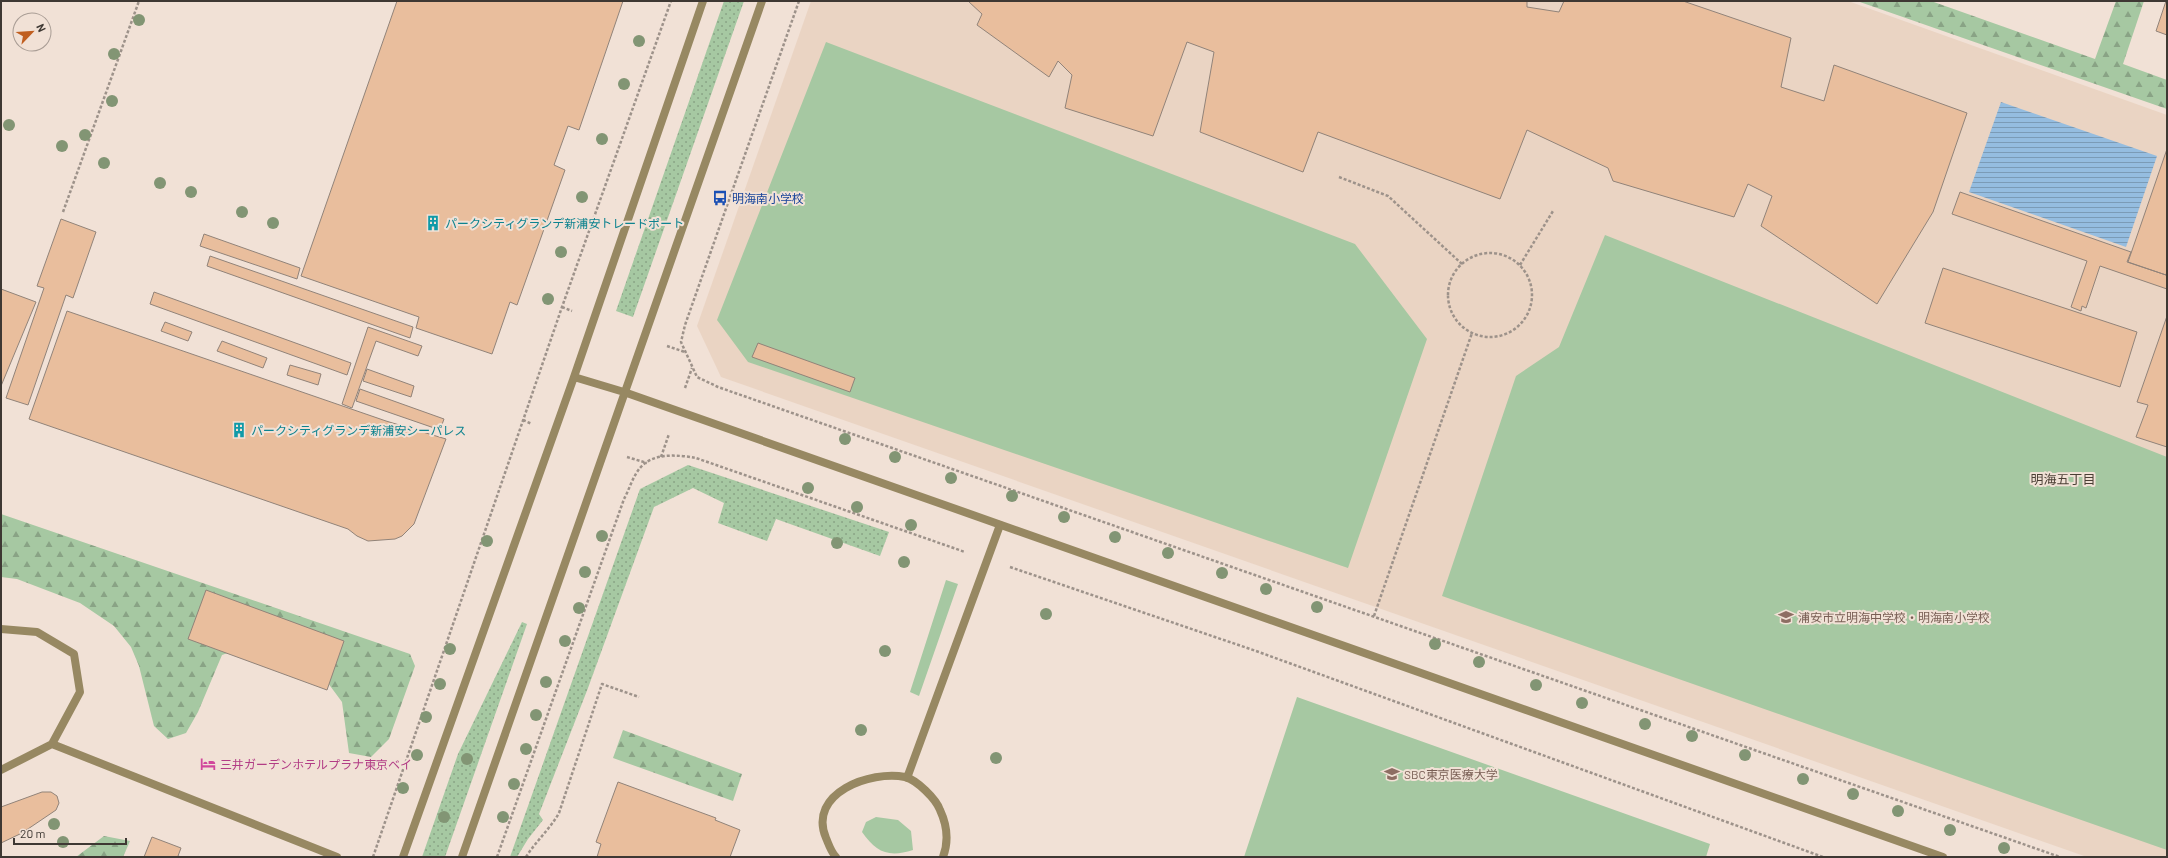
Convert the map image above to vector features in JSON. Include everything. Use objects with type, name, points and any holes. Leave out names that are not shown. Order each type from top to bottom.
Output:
[{"type":"street","points":[[404,857],[574,377],[703,1]]},
{"type":"street","points":[[462,857],[762,1]]},
{"type":"street","points":[[574,377],[624,392],[1943,857]]},
{"type":"street","points":[[907,778],[986,559],[1000,525]]},
{"type":"street","points":[[1,629],[37,632],[74,654],[80,692],[52,744],[1,770]]},
{"type":"street","points":[[52,744],[337,857]]},
{"type":"street","points":[[836,857],[824,833],[823,815],[832,797],[846,787],[866,778],[887,776],[907,778],[927,792],[938,804],[946,824],[946,849],[943,857]]},
{"type":"path","points":[[63,212],[139,1]]},
{"type":"path","points":[[372,857],[562,307],[671,1]]},
{"type":"path","points":[[799,1],[685,325],[681,342],[697,377],[718,387],[2060,857]]},
{"type":"path","points":[[1339,177],[1388,196],[1462,264]]},
{"type":"path","points":[[1520,264],[1552,211]]},
{"type":"path","points":[[1487,252],[1500,254],[1520,264],[1530,281],[1532,295],[1530,309],[1523,322],[1512,331],[1500,336],[1485,337],[1472,333],[1460,325],[1452,314],[1448,301],[1449,287],[1453,274],[1462,264],[1473,256],[1487,252]]},
{"type":"path","points":[[1374,616],[1472,333]]},
{"type":"path","points":[[497,857],[624,500],[640,468],[651,461],[677,455],[696,458],[1256,651],[1823,857]]},
{"type":"path","points":[[526,857],[535,843],[552,824],[559,813],[602,684],[639,697]]},
{"type":"shaded area","name":"浦安市立明海中学校・明海南小学校","points":[[811,1],[1848,1],[2167,115],[2167,857],[2087,857],[721,377],[697,326]]},
{"type":"green space","points":[[724,1],[744,1],[633,317],[616,311]]},
{"type":"green space","points":[[1857,1],[1931,1],[2095,59],[2116,1],[2144,1],[2123,64],[2167,80],[2167,109]]},
{"type":"green space","points":[[826,42],[1355,244],[1427,339],[1348,568],[748,362],[717,320]]},
{"type":"green space","points":[[1605,235],[2167,457],[2167,850],[1442,596],[1516,376],[1559,347]]},
{"type":"green space","points":[[688,465],[889,532],[880,556],[776,519],[767,541],[718,523],[724,503],[693,488],[654,507],[588,688],[539,814],[543,820],[528,839],[517,857],[510,857],[640,489]]},
{"type":"green space","points":[[1,514],[410,654],[415,666],[389,739],[371,757],[349,753],[342,702],[325,679],[242,648],[222,655],[198,712],[186,733],[168,739],[154,726],[139,666],[131,647],[114,626],[80,603],[17,579],[1,577]]},
{"type":"green space","points":[[946,580],[958,584],[919,696],[910,692]]},
{"type":"green space","points":[[522,622],[527,624],[445,857],[422,857],[458,754]]},
{"type":"green space","name":"SBC東京医療大学","points":[[1297,697],[1710,844],[1706,857],[1244,857]]},
{"type":"green space","points":[[623,730],[742,774],[733,801],[613,758]]},
{"type":"green space","points":[[876,817],[898,820],[911,831],[913,850],[896,853],[883,852],[872,844],[862,832],[866,822]]},
{"type":"green space","points":[[104,836],[130,841],[123,857],[76,857]]},
{"type":"water","points":[[2001,102],[2157,156],[2126,247],[1969,192]]},
{"type":"building","name":"パークシティグランデ新浦安トレードポート","points":[[397,1],[623,1],[579,130],[568,126],[554,165],[565,170],[517,305],[510,302],[492,354],[416,328],[419,317],[301,276]]},
{"type":"building","points":[[968,1],[1527,1],[1527,7],[1559,12],[1564,1],[1683,1],[1791,38],[1781,87],[1824,101],[1834,65],[1967,113],[1933,212],[1877,304],[1761,226],[1772,196],[1748,184],[1734,217],[1613,181],[1608,168],[1527,130],[1500,199],[1318,132],[1303,172],[1200,132],[1214,52],[1187,42],[1153,136],[1065,108],[1072,75],[1058,61],[1049,77],[977,25],[982,14]]},
{"type":"building","points":[[2167,1],[2167,35],[2156,31]]},
{"type":"building","points":[[2167,149],[2167,271],[2166,275],[2128,262]]},
{"type":"building","points":[[1960,192],[2131,252],[2127,262],[2166,275],[2167,272],[2167,289],[2100,266],[2086,308],[2082,306],[2081,311],[2071,307],[2087,261],[1952,214]]},
{"type":"building","points":[[61,219],[96,232],[73,298],[66,295],[28,405],[6,398],[44,288],[37,286]]},
{"type":"building","points":[[204,234],[300,268],[297,279],[200,246]]},
{"type":"building","points":[[210,256],[413,327],[410,338],[207,266]]},
{"type":"building","points":[[1943,268],[2137,332],[2120,387],[1925,323]]},
{"type":"building","points":[[1,289],[36,302],[1,386]]},
{"type":"building","points":[[154,292],[351,363],[347,375],[150,304]]},
{"type":"building","name":"パークシティグランデ新浦安シーパレス","points":[[67,311],[386,421],[446,439],[414,524],[402,536],[395,539],[368,541],[357,536],[348,529],[29,419]]},
{"type":"building","points":[[2167,316],[2167,447],[2136,437],[2148,405],[2137,402]]},
{"type":"building","points":[[165,322],[192,332],[188,341],[161,331]]},
{"type":"building","points":[[368,327],[422,346],[418,356],[376,341],[352,408],[342,404]]},
{"type":"building","points":[[222,341],[267,358],[263,368],[217,351]]},
{"type":"building","points":[[758,343],[855,378],[850,392],[752,357]]},
{"type":"building","points":[[290,365],[321,374],[318,385],[287,375]]},
{"type":"building","points":[[367,369],[414,386],[411,397],[363,381]]},
{"type":"building","points":[[360,389],[444,419],[440,430],[356,401]]},
{"type":"building","points":[[206,590],[344,641],[327,690],[188,639]]},
{"type":"building","points":[[618,782],[716,818],[715,820],[740,830],[730,857],[597,857],[601,844],[596,842]]},
{"type":"building","points":[[42,792],[51,792],[57,796],[59,803],[56,810],[22,833],[1,843],[1,807]]},
{"type":"building","points":[[152,837],[181,848],[178,856],[182,857],[144,857]]},
{"type":"place","name":"明海南小学校","points":[[720,198]]},
{"type":"place","name":"パークシティグランデ新浦安トレードポート","points":[[433,223]]},
{"type":"place","name":"パークシティグランデ新浦安シーパレス","points":[[239,430]]},
{"type":"place","name":"浦安市立明海中学校・明海南小学校","points":[[1786,617]]},
{"type":"place","name":"三井ガーデンホテルプラナ東京ベイ","points":[[208,764]]},
{"type":"place","name":"SBC東京医療大学","points":[[1392,774]]},
{"type":"district","name":"明海五丁目","points":[[2063,479]]}]
